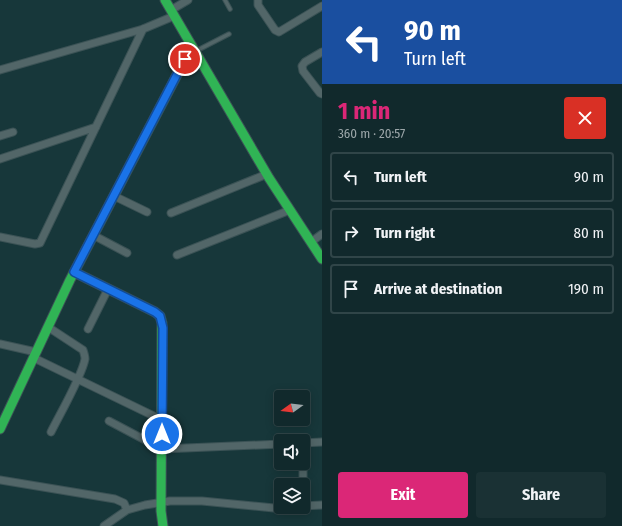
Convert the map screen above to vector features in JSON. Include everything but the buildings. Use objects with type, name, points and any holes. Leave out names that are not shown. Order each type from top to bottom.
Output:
[{"type":"street","points":[[165,0],[266,174],[322,259]]},
{"type":"street","points":[[0,70],[143,29],[173,13],[188,0]]},
{"type":"street","points":[[258,0],[258,6],[275,30],[280,32],[322,6]]},
{"type":"street","points":[[0,237],[35,244],[40,243],[143,29]]},
{"type":"street","points":[[0,429],[74,272],[194,49]]},
{"type":"street","points":[[322,52],[305,62],[302,66],[302,71],[322,94]]},
{"type":"street","points":[[0,159],[96,126]]},
{"type":"street","points":[[0,136],[13,132]]},
{"type":"street","points":[[171,213],[266,174]]},
{"type":"street","points":[[114,196],[147,212]]},
{"type":"street","points":[[178,254],[290,210]]},
{"type":"street","points":[[311,242],[322,234]]},
{"type":"street","points":[[93,235],[127,253]]},
{"type":"street","points":[[74,272],[155,312],[160,316],[163,328],[162,503],[160,511],[163,526]]},
{"type":"street","points":[[88,329],[108,289]]},
{"type":"street","points":[[48,327],[83,350],[85,360],[51,432]]},
{"type":"street","points":[[0,344],[35,355],[77,379],[162,420]]},
{"type":"street","points":[[109,421],[162,449],[274,444]]},
{"type":"street","points":[[310,443],[322,442]]},
{"type":"street","points":[[0,480],[115,499],[124,503],[127,510]]},
{"type":"street","points":[[104,526],[127,510],[162,503],[202,501],[274,508]]},
{"type":"street","points":[[310,506],[322,507]]},
{"type":"lane","points":[[225,0],[230,9]]},
{"type":"lane","points":[[194,49],[229,34]]},
{"type":"traffic: fast","points":[[165,0],[269,178],[322,259]]},
{"type":"traffic: fast","points":[[0,429],[70,280],[192,46]]},
{"type":"traffic: fast","points":[[74,272],[155,312],[160,316],[162,323],[161,511],[163,526]]},
{"type":"route","points":[[162,434],[163,328],[160,316],[155,312],[74,272],[185,59]]}]
